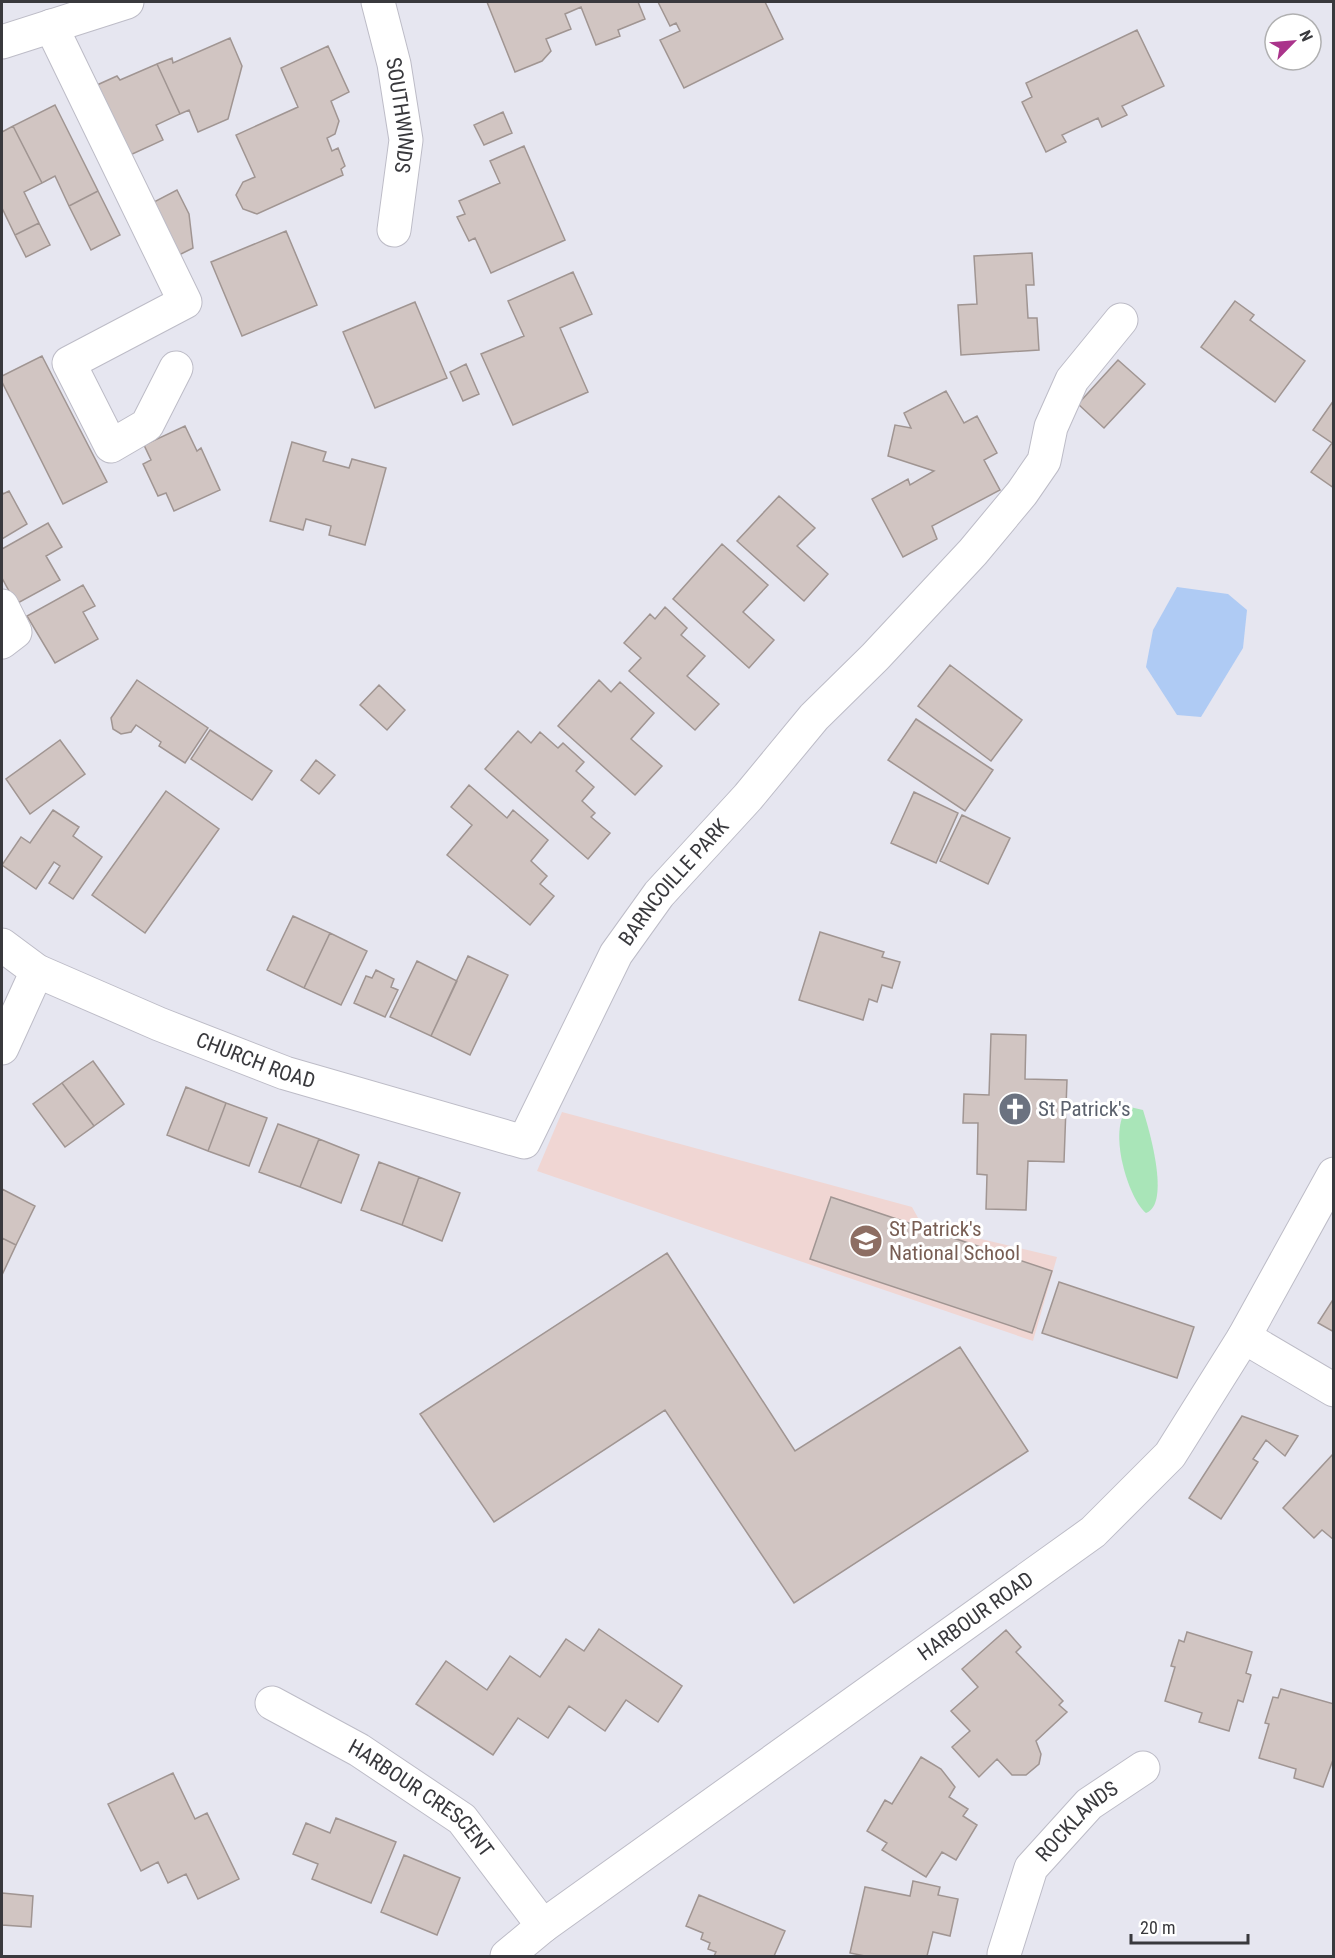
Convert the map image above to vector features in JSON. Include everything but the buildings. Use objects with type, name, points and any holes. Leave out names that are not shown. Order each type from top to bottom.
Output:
[{"type":"street","points":[[2,42],[127,2]]},
{"type":"street","name":"SOUTHWINDS","points":[[378,2],[394,64],[406,140],[394,230]]},
{"type":"street","points":[[51,26],[185,302],[69,363],[111,446],[147,425],[176,368]]},
{"type":"street","name":"BARNCOILLE PARK","points":[[524,1142],[622,946],[659,894],[748,798],[814,717],[875,657],[973,552],[1022,493],[1044,460],[1051,427],[1072,380],[1121,320]]},
{"type":"street","points":[[2,606],[15,632],[2,642]]},
{"type":"street","name":"CHURCH ROAD","points":[[2,945],[37,971],[159,1024],[285,1073],[524,1142]]},
{"type":"street","points":[[2,1048],[37,971]]},
{"type":"street","name":"HARBOUR ROAD","points":[[507,1956],[543,1926],[1093,1532],[1170,1455],[1244,1337],[1334,1174]]},
{"type":"street","points":[[1244,1337],[1334,1390]]},
{"type":"street","name":"HARBOUR CRESCENT","points":[[272,1703],[359,1750],[462,1819],[543,1926]]},
{"type":"street","name":"ROCKLANDS","points":[[1004,1954],[1031,1868],[1089,1804],[1143,1768]]},
{"type":"shaded area","name":"St Patrick's National School","points":[[562,1112],[912,1207],[922,1225],[1057,1257],[1033,1341],[537,1171]]},
{"type":"green space","points":[[1130,1107],[1143,1110],[1156,1165],[1157,1196],[1153,1207],[1146,1213],[1132,1192],[1122,1160],[1120,1128],[1123,1116]]},
{"type":"water","points":[[1177,587],[1228,594],[1247,610],[1243,648],[1201,717],[1177,715],[1146,667],[1153,630]]},
{"type":"place","name":"St Patrick's","points":[[1015,1109]]},
{"type":"place","name":"St Patrick's National School","points":[[866,1241]]}]
